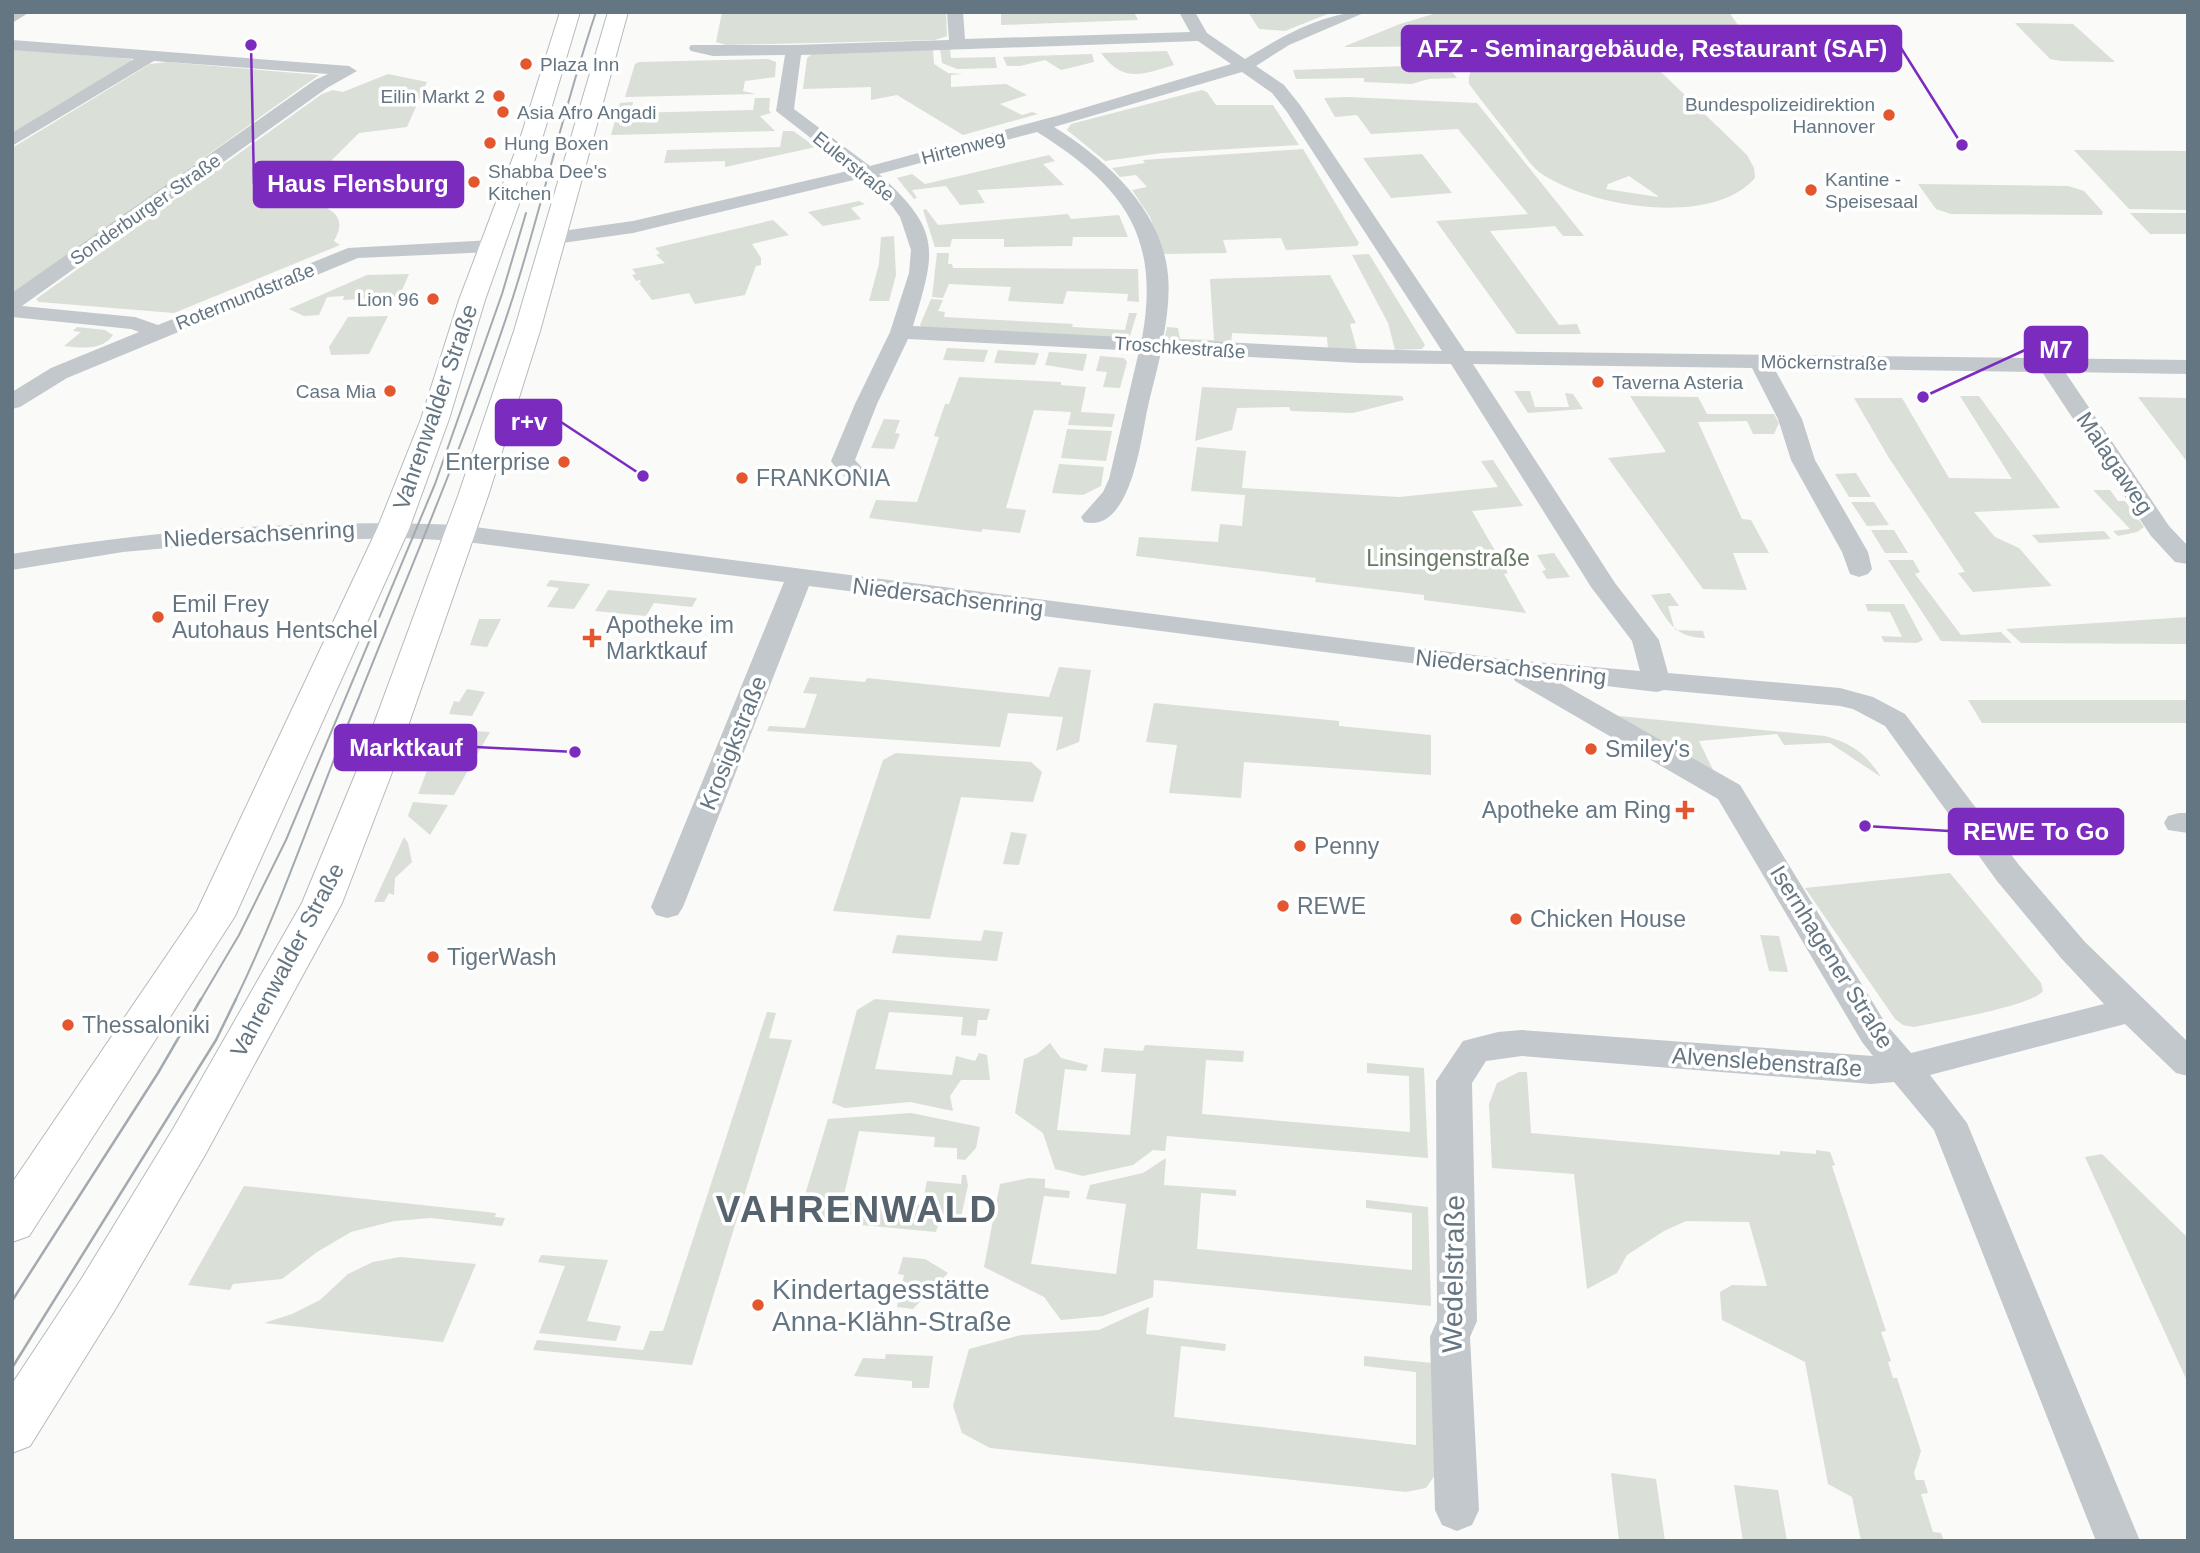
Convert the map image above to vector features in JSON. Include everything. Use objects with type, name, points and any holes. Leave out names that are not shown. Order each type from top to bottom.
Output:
[{"type":"main road","name":"Vahrenwalder Straße","points":[[12,1222],[215,916],[393,529],[435,419],[480,246],[531,139],[570,12]]},
{"type":"main road","name":"Vahrenwalder Straße","points":[[12,1429],[99,1293],[189,1143],[322,902],[373,775],[527,331],[618,12]]},
{"type":"street","points":[[12,18],[22,12]]},
{"type":"street","points":[[956,12],[957,45]]},
{"type":"street","points":[[1187,12],[1201,36],[1278,89],[1294,110],[1460,359],[1604,587],[1645,640],[1657,683]]},
{"type":"street","name":"Hirtenweg","points":[[555,238],[575,237],[647,223],[867,173],[1040,126],[1246,65],[1283,42],[1358,12]]},
{"type":"street","points":[[697,48],[713,51],[794,50],[1201,36]]},
{"type":"street","points":[[12,45],[151,56]]},
{"type":"street","name":"Eulerstraße","points":[[794,50],[785,111],[867,173],[899,202],[910,217],[921,250],[919,273],[901,332],[866,404],[843,460],[858,476]]},
{"type":"street","points":[[12,141],[151,56]]},
{"type":"street","name":"Sonderburger Straße","points":[[12,303],[321,84],[349,71],[151,56]]},
{"type":"street","points":[[1040,126],[1096,166],[1122,194],[1141,224],[1152,249],[1158,276],[1152,344],[1117,491],[1093,517]]},
{"type":"street","name":"Rotermundstraße","points":[[12,402],[59,373],[355,251],[480,246]]},
{"type":"street","points":[[12,311],[135,323],[157,332]]},
{"type":"street","name":"Troschkestraße","points":[[901,332],[1460,359]]},
{"type":"street","name":"Möckernstraße","points":[[1460,359],[2188,367]]},
{"type":"street","points":[[1760,362],[1790,419],[1803,460],[1855,552],[1859,569]]},
{"type":"street","name":"Malagaweg","points":[[2049,365],[2160,531],[2184,557]]},
{"type":"street","name":"Niedersachsenring","points":[[12,562],[156,539],[207,535],[393,529],[459,533],[1513,668],[1657,683],[1840,697],[1882,711],[1895,720],[2008,873],[2073,950],[2131,1010]]},
{"type":"street","name":"Krosigkstraße","points":[[667,907],[799,578]]},
{"type":"street","name":"Isernhagener Straße","points":[[1513,668],[1729,792],[1874,1033],[1949,1123],[2119,1541]]},
{"type":"street","points":[[2131,1010],[2188,1063]]},
{"type":"street","name":"Alvenslebenstraße","points":[[1522,1043],[1871,1070],[1904,1068],[2131,1010]]},
{"type":"street","name":"Wedelstraße","points":[[1457,1510],[1450,1337],[1457,1321],[1454,1081],[1475,1050],[1522,1043]]},
{"type":"green space","points":[[722,12],[946,12],[947,36],[935,40],[726,45],[716,42]]},
{"type":"green space","points":[[1001,12],[1134,12],[1138,20],[1001,25]]},
{"type":"green space","points":[[1248,12],[1330,13],[1285,31],[1259,29]]},
{"type":"green space","points":[[1440,12],[1729,12],[1751,44],[1343,47],[1400,24]]},
{"type":"green space","points":[[2015,23],[2073,24],[2115,62],[2050,59]]},
{"type":"green space","points":[[1552,46],[1608,54],[1636,61],[1662,73],[1747,155],[1754,168],[1755,178],[1735,194],[1710,203],[1649,207],[1587,195],[1539,172],[1469,84],[1470,72],[1477,63],[1500,52]],"holes":[[[1629,176],[1658,197],[1606,189],[1608,184]]]},
{"type":"green space","points":[[12,49],[131,59],[132,61],[12,136]]},
{"type":"green space","points":[[933,49],[934,64],[948,73],[963,74],[951,75],[951,87],[1006,84],[1027,95],[1000,104],[1022,115],[1032,112],[1038,114],[963,135],[897,95],[871,100],[871,87],[803,89],[807,58],[812,54]]},
{"type":"green space","points":[[940,49],[950,49],[951,58],[995,57],[997,68],[957,69],[942,63]]},
{"type":"green space","points":[[1167,51],[1174,65],[1134,74],[1118,69],[1101,53]]},
{"type":"green space","points":[[1092,54],[1094,62],[1061,70],[1045,60],[1007,66],[1003,57]]},
{"type":"green space","points":[[768,59],[776,62],[775,77],[745,81],[743,91],[756,94],[625,97],[635,64],[639,62]]},
{"type":"green space","points":[[167,62],[319,75],[12,295],[12,148],[150,64]]},
{"type":"green space","points":[[1407,66],[1409,69],[1449,68],[1457,78],[1429,79],[1411,84],[1364,82],[1364,78],[1296,79],[1293,70]]},
{"type":"green space","points":[[388,74],[427,82],[407,127],[359,133],[296,196],[322,206],[336,215],[339,230],[334,241],[340,245],[174,313],[39,302],[36,299],[322,94],[333,90],[343,92]]},
{"type":"green space","points":[[1202,90],[1207,92],[1216,105],[1273,105],[1299,145],[1162,153],[1105,161],[1067,130],[1071,124]]},
{"type":"green space","points":[[755,98],[770,98],[771,113],[760,116],[775,131],[611,135],[620,103],[633,102],[631,113],[753,110]]},
{"type":"green space","points":[[1324,98],[1477,103],[1584,236],[1563,236],[1555,226],[1490,231],[1559,325],[1577,324],[1581,334],[1517,334],[1436,221],[1528,214],[1458,129],[1371,134],[1357,115],[1335,117]]},
{"type":"green space","points":[[783,131],[793,131],[816,147],[725,167],[725,161],[664,163],[667,150],[780,147]]},
{"type":"green space","points":[[1303,149],[1359,243],[1357,246],[1286,250],[1281,238],[1223,240],[1227,253],[1164,254],[1150,217],[1132,190],[1147,187],[1136,175],[1120,177],[1112,168],[1145,163],[1143,160]]},
{"type":"green space","points":[[2074,150],[2188,151],[2188,210],[2129,209]]},
{"type":"green space","points":[[1422,154],[1452,193],[1391,198],[1363,158]]},
{"type":"green space","points":[[1049,155],[1055,161],[1043,164],[1064,185],[977,190],[985,203],[960,205],[946,186],[912,190],[917,198],[914,199],[897,178],[912,174],[925,184]]},
{"type":"green space","points":[[1918,184],[2068,186],[2084,191],[2103,212],[2102,215],[1951,214],[1936,209]]},
{"type":"green space","points":[[859,201],[865,204],[851,208],[861,219],[823,226],[808,212]]},
{"type":"green space","points":[[926,209],[938,225],[1068,214],[1071,219],[1119,215],[1128,237],[1073,237],[1072,246],[1004,247],[1004,239],[952,239],[950,247],[935,247],[923,210]]},
{"type":"green space","points":[[2130,213],[2188,213],[2188,234],[2150,234]]},
{"type":"green space","points":[[773,220],[789,235],[752,244],[761,258],[761,265],[756,266],[745,295],[695,304],[689,293],[652,300],[639,283],[640,280],[636,281],[632,275],[636,274],[632,269],[665,263],[656,255],[660,253],[655,248]]},
{"type":"green space","points":[[894,236],[896,275],[889,301],[869,301],[879,264],[881,237]]},
{"type":"green space","points":[[937,253],[949,253],[948,264],[952,264],[953,268],[1138,269],[1139,302],[1127,301],[1128,294],[1067,291],[1063,304],[1008,301],[1011,287],[949,284],[943,298],[932,297]]},
{"type":"green space","points":[[1369,254],[1425,345],[1422,349],[1395,350],[1388,323],[1352,255]]},
{"type":"green space","points":[[409,274],[399,297],[343,300],[344,296],[327,297],[319,315],[304,316],[289,309],[367,275]]},
{"type":"green space","points":[[1330,275],[1356,323],[1350,324],[1357,350],[1328,349],[1327,337],[1232,333],[1231,345],[1174,341],[1165,336],[1167,327],[1178,328],[1180,339],[1214,340],[1210,279]]},
{"type":"green space","points":[[931,299],[943,300],[938,311],[945,312],[944,317],[1073,324],[1072,327],[1125,330],[1129,313],[1137,313],[1129,339],[922,328],[920,325]]},
{"type":"green space","points":[[388,316],[369,354],[331,355],[329,347],[348,317]]},
{"type":"green space","points":[[77,327],[105,330],[113,335],[97,346],[64,346],[81,332],[73,331]]},
{"type":"green space","points":[[947,348],[988,350],[984,362],[943,360]]},
{"type":"green space","points":[[998,350],[1039,353],[1035,365],[994,363]]},
{"type":"green space","points":[[1049,352],[1087,354],[1083,371],[1045,365]]},
{"type":"green space","points":[[1100,356],[1124,358],[1127,362],[1120,388],[1103,387],[1107,372],[1096,371]]},
{"type":"green space","points":[[959,377],[1061,382],[1061,385],[1086,387],[1081,412],[1115,414],[1112,427],[1068,425],[1071,412],[1034,410],[1006,508],[1026,510],[1020,533],[983,529],[981,532],[869,518],[876,500],[917,502],[939,437],[934,436],[945,404],[949,404]]},
{"type":"green space","points":[[1202,387],[1402,396],[1404,400],[1353,413],[1291,411],[1289,407],[1237,408],[1232,430],[1195,441]]},
{"type":"green space","points":[[1514,391],[1530,391],[1535,407],[1569,407],[1565,393],[1573,394],[1583,409],[1528,413]]},
{"type":"green space","points":[[1630,396],[1698,397],[1707,414],[1774,414],[1779,423],[1774,434],[1753,434],[1747,421],[1698,422],[1742,519],[1751,520],[1769,553],[1733,553],[1747,590],[1703,589],[1608,458],[1666,452]]},
{"type":"green space","points":[[1960,396],[1979,396],[2060,508],[1974,512],[1995,537],[2019,548],[2052,586],[1973,592],[1958,573],[1965,572],[1889,458],[1854,398],[1902,398],[1949,478],[2012,479]]},
{"type":"green space","points":[[2138,397],[2188,398],[2188,463]]},
{"type":"green space","points":[[884,419],[900,420],[895,433],[900,434],[894,449],[871,448]]},
{"type":"green space","points":[[1067,429],[1112,431],[1106,461],[1061,458]]},
{"type":"green space","name":"Linsingenstraße","points":[[1197,447],[1246,451],[1242,488],[1399,497],[1498,487],[1481,461],[1493,460],[1523,506],[1472,511],[1508,573],[1504,574],[1526,613],[1424,600],[1424,595],[1315,582],[1316,578],[1136,556],[1139,537],[1218,542],[1220,524],[1242,526],[1245,495],[1191,491]]},
{"type":"green space","points":[[1059,464],[1104,467],[1101,486],[1083,495],[1052,493]]},
{"type":"green space","points":[[1856,473],[1871,497],[1849,497],[1835,474]]},
{"type":"green space","points":[[2093,490],[2110,490],[2118,501],[2125,501],[2144,527],[2137,532],[2118,536],[2113,531],[2130,529]]},
{"type":"green space","points":[[1851,502],[1874,502],[1889,525],[1867,526]]},
{"type":"green space","points":[[1871,530],[1894,530],[1908,553],[1885,553]]},
{"type":"green space","points":[[2104,531],[2111,539],[2039,543],[2032,535]]},
{"type":"green space","points":[[1554,553],[1570,577],[1547,579],[1542,571],[1546,570],[1537,555]]},
{"type":"green space","points":[[1888,560],[1913,560],[1920,572],[1915,574],[1961,635],[2001,632],[2012,643],[1941,641]]},
{"type":"green space","points":[[550,580],[590,584],[574,609],[547,607],[559,588],[546,586]]},
{"type":"green space","points":[[608,590],[697,598],[692,607],[654,603],[646,616],[595,611]]},
{"type":"green space","points":[[1670,593],[1679,606],[1668,606],[1674,627],[1651,595]]},
{"type":"green space","points":[[1865,604],[1904,604],[1923,640],[1917,643],[1884,642],[1881,636],[1902,637],[1890,612],[1868,611]]},
{"type":"green space","points":[[2188,617],[2188,644],[2021,643],[2006,629]]},
{"type":"green space","points":[[479,619],[501,619],[487,647],[470,645]]},
{"type":"green space","points":[[1677,630],[1703,631],[1705,638],[1694,637]]},
{"type":"green space","points":[[1059,667],[1091,670],[1079,742],[1056,751],[1063,717],[1008,713],[1000,747],[767,731],[769,726],[805,728],[817,694],[803,693],[810,677],[865,682],[867,678],[1049,697]]},
{"type":"green space","points":[[467,689],[485,692],[472,716],[449,714],[454,701],[459,702]]},
{"type":"green space","points":[[1968,700],[2188,700],[2188,723],[1982,723]]},
{"type":"green space","points":[[1154,703],[1339,721],[1339,726],[1431,735],[1431,775],[1244,762],[1241,798],[1169,793],[1177,745],[1146,742]]},
{"type":"green space","points":[[1609,715],[1825,736],[1857,750],[1881,777],[1830,743],[1784,745],[1777,734],[1699,741],[1714,772]]},
{"type":"green space","points":[[443,729],[490,732],[454,795],[418,794]]},
{"type":"green space","points":[[896,753],[1031,762],[1042,772],[1033,802],[961,797],[930,919],[833,911],[883,760]]},
{"type":"green space","points":[[413,802],[448,805],[430,835],[408,816]]},
{"type":"green space","points":[[1011,832],[1027,834],[1019,865],[1003,864]]},
{"type":"green space","points":[[404,837],[412,862],[395,878],[394,895],[389,893],[384,902],[374,902]]},
{"type":"green space","points":[[1950,873],[2041,983],[2043,991],[2022,1002],[1983,1013],[1914,1027],[1903,1025],[1895,1019],[1805,888]]},
{"type":"green space","points":[[984,930],[1003,932],[997,961],[892,953],[897,935],[981,941]]},
{"type":"green space","points":[[1760,935],[1779,936],[1788,972],[1769,971]]},
{"type":"green space","points":[[875,999],[990,1009],[987,1020],[978,1020],[976,1036],[961,1035],[963,1017],[889,1012],[875,1069],[952,1075],[956,1056],[975,1061],[979,1053],[987,1055],[990,1080],[961,1080],[950,1096],[953,1111],[910,1102],[845,1108],[832,1103],[857,1010]]},
{"type":"green space","points":[[767,1012],[776,1013],[769,1038],[792,1040],[692,1365],[533,1350],[537,1340],[643,1350],[650,1331],[663,1331]]},
{"type":"green space","points":[[1050,1043],[1061,1058],[1088,1065],[1086,1071],[1065,1069],[1057,1130],[1130,1135],[1136,1074],[1101,1072],[1104,1048],[1143,1051],[1145,1045],[1244,1051],[1243,1062],[1206,1060],[1202,1114],[1410,1132],[1409,1076],[1367,1073],[1367,1063],[1424,1068],[1428,1158],[1167,1136],[1165,1151],[1153,1150],[1133,1165],[1083,1176],[1055,1169],[1043,1133],[1015,1113],[1024,1059],[1037,1054]]},
{"type":"green space","points":[[1519,1072],[1527,1072],[1531,1133],[1780,1155],[1780,1151],[1816,1154],[1816,1150],[1830,1152],[1835,1165],[1832,1166],[1886,1331],[1881,1332],[1891,1361],[1888,1362],[1893,1378],[1897,1378],[1921,1451],[1914,1473],[1916,1480],[1924,1480],[1928,1493],[1921,1494],[1933,1532],[1941,1533],[1944,1541],[1861,1541],[1852,1497],[1828,1484],[1805,1362],[1722,1320],[1720,1292],[1732,1285],[1767,1286],[1749,1222],[1686,1221],[1664,1231],[1627,1255],[1617,1273],[1587,1289],[1574,1174],[1492,1168],[1489,1104],[1497,1083]]},
{"type":"green space","points":[[911,1113],[980,1127],[976,1148],[965,1160],[957,1159],[957,1148],[934,1147],[935,1137],[859,1131],[843,1199],[922,1205],[927,1181],[961,1184],[962,1175],[966,1175],[968,1185],[961,1217],[941,1214],[936,1232],[818,1221],[813,1215],[800,1211],[828,1119]]},
{"type":"green space","points":[[2102,1154],[2188,1238],[2188,1383],[2085,1157]]},
{"type":"green space","points":[[1166,1158],[1164,1185],[1236,1190],[1236,1196],[1201,1193],[1197,1249],[1412,1270],[1412,1213],[1366,1208],[1366,1200],[1428,1207],[1431,1306],[1154,1280],[1153,1297],[1103,1316],[1061,1320],[1044,1297],[984,1267],[1000,1184],[1029,1178],[1045,1179],[1045,1188],[1070,1191],[1069,1198],[1044,1196],[1031,1264],[1116,1274],[1126,1204],[1086,1199],[1090,1185],[1143,1173]]},
{"type":"green space","points":[[244,1186],[496,1213],[495,1217],[505,1218],[502,1226],[431,1218],[394,1221],[351,1232],[317,1252],[282,1279],[233,1284],[230,1290],[188,1285]]},
{"type":"green space","points":[[541,1255],[608,1260],[587,1321],[621,1326],[616,1341],[539,1333],[565,1266],[538,1262]]},
{"type":"green space","points":[[400,1257],[476,1264],[443,1342],[264,1323],[292,1314],[320,1300],[348,1274],[373,1262]]},
{"type":"green space","points":[[903,1257],[925,1259],[948,1273],[913,1309],[897,1307],[904,1275],[898,1274]]},
{"type":"green space","points":[[1149,1307],[1146,1334],[1226,1344],[1225,1351],[1181,1346],[1174,1417],[1416,1445],[1416,1372],[1364,1366],[1364,1356],[1432,1363],[1435,1475],[1426,1488],[1406,1492],[990,1448],[962,1433],[953,1406],[969,1349],[1021,1335],[1099,1330]]},
{"type":"green space","points":[[886,1354],[933,1356],[929,1388],[912,1388],[912,1381],[854,1376],[863,1358],[885,1359]]},
{"type":"green space","points":[[1611,1473],[1656,1479],[1665,1541],[1619,1541]]},
{"type":"green space","points":[[1734,1485],[1778,1490],[1787,1541],[1743,1541]]},
{"type":"tram line","points":[[235,1001],[284,888],[478,398],[524,262],[596,12]]},
{"type":"tram line","points":[[200,1001],[239,935],[286,840],[435,484],[502,294],[526,213]]},
{"type":"tram line","points":[[12,1301],[158,1073],[201,999]]},
{"type":"tram line","points":[[12,1368],[216,1040],[236,999]]},
{"type":"place","name":"Haus Flensburg","points":[[251,45]]},
{"type":"place","name":"Plaza Inn","points":[[526,64]]},
{"type":"place","name":"Eilin Markt 2","points":[[499,96]]},
{"type":"place","name":"Asia Afro Angadi","points":[[503,112]]},
{"type":"place","name":"Bundespolizeidirektion Hannover","points":[[1889,115]]},
{"type":"place","name":"Hung Boxen","points":[[490,143]]},
{"type":"place","name":"AFZ - Seminargebäude, Restaurant (SAF)","points":[[1962,145]]},
{"type":"place","name":"Shabba Dee's Kitchen","points":[[474,182]]},
{"type":"place","name":"Kantine - Speisesaal","points":[[1811,190]]},
{"type":"place","name":"Lion 96","points":[[433,299]]},
{"type":"place","name":"Taverna Asteria","points":[[1598,382]]},
{"type":"place","name":"Casa Mia","points":[[390,391]]},
{"type":"place","name":"M7","points":[[1923,397]]},
{"type":"place","name":"Enterprise","points":[[564,462]]},
{"type":"place","name":"r+v","points":[[643,476]]},
{"type":"place","name":"FRANKONIA","points":[[742,478]]},
{"type":"place","name":"Emil Frey Autohaus Hentschel","points":[[158,617]]},
{"type":"place","name":"Apotheke im Marktkauf","points":[[592,638]]},
{"type":"place","name":"Smiley's","points":[[1591,749]]},
{"type":"place","name":"Marktkauf","points":[[575,752]]},
{"type":"place","name":"Apotheke am Ring","points":[[1685,810]]},
{"type":"place","name":"REWE To Go","points":[[1865,826]]},
{"type":"place","name":"Penny","points":[[1300,846]]},
{"type":"place","name":"REWE","points":[[1283,906]]},
{"type":"place","name":"Chicken House","points":[[1516,919]]},
{"type":"place","name":"TigerWash","points":[[433,957]]},
{"type":"place","name":"Thessaloniki","points":[[68,1025]]},
{"type":"place","name":"Kindertagesstätte Anna-Klähn-Straße","points":[[758,1305]]},
{"type":"district","name":"VAHRENWALD","points":[[857,1209]]}]
